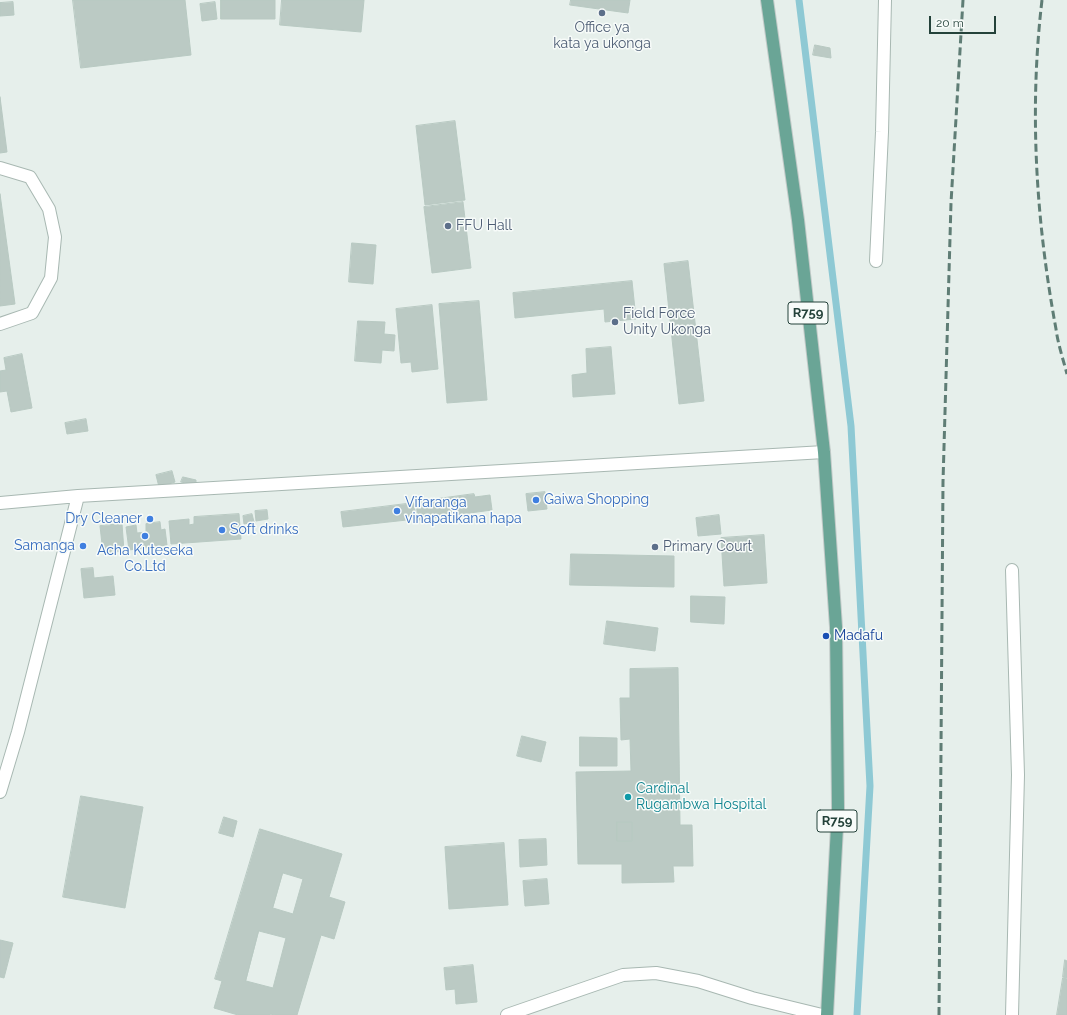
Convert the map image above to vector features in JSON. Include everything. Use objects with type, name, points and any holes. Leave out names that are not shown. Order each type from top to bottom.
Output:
[{"type":"main road","name":"R759","points":[[767,0],[798,220],[824,452],[836,627],[838,808],[827,1015]]},
{"type":"street","points":[[876,261],[882,132],[885,0]]},
{"type":"street","points":[[0,168],[30,177],[49,209],[55,237],[51,278],[32,313],[0,324]]},
{"type":"street","points":[[0,503],[78,496],[824,452]]},
{"type":"street","points":[[0,792],[20,724],[78,496]]},
{"type":"street","points":[[1012,570],[1018,775],[1012,1015]]},
{"type":"street","points":[[507,1015],[623,975],[656,973],[698,981],[752,998],[822,1015]]},
{"type":"building","points":[[73,0],[185,0],[191,55],[81,68]]},
{"type":"building","points":[[221,0],[275,0],[275,19],[221,19]]},
{"type":"building","points":[[282,0],[364,0],[361,32],[280,25]]},
{"type":"building","points":[[571,0],[630,0],[628,13],[570,5]]},
{"type":"building","points":[[13,2],[14,15],[0,16],[0,3]]},
{"type":"building","points":[[215,2],[217,19],[202,21],[200,4]]},
{"type":"building","points":[[815,45],[830,48],[831,58],[813,55]]},
{"type":"building","points":[[0,97],[7,152],[0,153]]},
{"type":"building","points":[[455,121],[465,200],[425,205],[416,126]]},
{"type":"building","points":[[0,194],[15,304],[0,306]]},
{"type":"building","points":[[463,202],[471,268],[432,273],[424,207]]},
{"type":"building","points":[[352,243],[376,245],[373,284],[349,282]]},
{"type":"building","points":[[688,261],[704,401],[679,404],[664,264]]},
{"type":"building","points":[[632,281],[636,319],[605,322],[604,309],[515,318],[513,293]]},
{"type":"building","points":[[479,301],[487,400],[447,403],[439,304]]},
{"type":"building","points":[[432,305],[438,369],[412,372],[411,362],[401,363],[396,309]]},
{"type":"building","points":[[358,321],[385,322],[384,334],[395,335],[394,351],[382,350],[381,363],[355,361]]},
{"type":"building","points":[[611,347],[615,394],[573,397],[572,375],[587,373],[586,349]]},
{"type":"building","points":[[22,354],[32,408],[11,412],[7,391],[0,392],[0,371],[6,370],[4,358]]},
{"type":"building","points":[[86,419],[88,431],[67,434],[65,423]]},
{"type":"building","points":[[172,471],[175,482],[159,487],[156,475]]},
{"type":"building","points":[[183,477],[196,480],[196,485],[181,482]]},
{"type":"building","points":[[545,492],[547,509],[528,511],[526,494]]},
{"type":"building","points":[[474,494],[475,497],[490,495],[492,510],[418,520],[416,502]]},
{"type":"building","points":[[414,503],[416,519],[343,527],[341,512]]},
{"type":"building","points":[[267,510],[268,519],[256,521],[255,511]]},
{"type":"building","points":[[239,514],[241,539],[171,544],[169,521],[189,519],[189,525],[194,524],[194,517]]},
{"type":"building","points":[[252,514],[254,522],[244,524],[243,516]]},
{"type":"building","points":[[719,515],[721,534],[698,536],[696,518]]},
{"type":"building","points":[[160,522],[161,530],[165,529],[167,545],[129,550],[126,527],[136,525],[137,533],[146,532],[146,524]]},
{"type":"building","points":[[122,524],[124,551],[103,553],[100,526]]},
{"type":"building","points":[[764,535],[767,583],[724,586],[721,538]]},
{"type":"building","points":[[571,554],[674,556],[674,587],[570,585]]},
{"type":"building","points":[[93,568],[94,578],[113,576],[115,595],[84,598],[81,569]]},
{"type":"building","points":[[691,596],[725,597],[724,624],[691,622]]},
{"type":"building","points":[[607,621],[658,628],[655,651],[604,644]]},
{"type":"building","name":"Cardinal Rugambwa Hospital","points":[[678,668],[680,825],[692,825],[693,866],[673,866],[674,882],[622,883],[622,864],[578,864],[576,772],[631,771],[630,739],[621,740],[620,698],[630,698],[630,669]],"holes":[[[617,822],[632,822],[632,841],[617,841]]]},
{"type":"building","points":[[522,736],[546,742],[541,762],[517,756]]},
{"type":"building","points":[[580,737],[617,738],[617,766],[580,766]]},
{"type":"building","points":[[81,796],[143,807],[125,908],[63,897]]},
{"type":"building","points":[[224,817],[237,821],[233,837],[219,833]]},
{"type":"building","points":[[617,822],[632,822],[632,841],[617,841]]},
{"type":"building","points":[[260,829],[342,854],[329,897],[345,902],[334,939],[321,935],[297,1015],[238,1015],[214,1008],[222,981],[215,979]],"holes":[[[283,873],[303,879],[293,914],[273,908]],[[259,931],[286,938],[273,988],[246,981]]]},
{"type":"building","points":[[546,839],[547,865],[520,867],[519,840]]},
{"type":"building","points":[[504,843],[508,905],[449,909],[445,847]]},
{"type":"building","points":[[547,879],[549,904],[525,906],[523,881]]},
{"type":"building","points":[[0,940],[13,943],[4,978],[0,977]]},
{"type":"building","points":[[1065,960],[1067,961],[1067,978],[1063,977]]},
{"type":"building","points":[[473,965],[477,1002],[456,1004],[455,989],[446,990],[444,968]]},
{"type":"building","points":[[1063,978],[1067,979],[1067,1015],[1057,1015]]},
{"type":"waterway","points":[[799,0],[851,426],[870,786],[857,1015]]},
{"type":"railway","points":[[939,1015],[943,482],[951,203],[963,0]]},
{"type":"railway","points":[[1042,0],[1038,41],[1035,124],[1039,206],[1049,288],[1058,340],[1067,374]]},
{"type":"place","name":"Office ya kata ya ukonga","points":[[602,13]]},
{"type":"place","name":"FFU Hall","points":[[448,226]]},
{"type":"place","name":"Field Force Unity Ukonga","points":[[615,322]]},
{"type":"place","name":"Gaiwa Shopping","points":[[536,500]]},
{"type":"place","name":"Vifaranga vinapatikana hapa","points":[[397,511]]},
{"type":"place","name":"Dry Cleaner","points":[[150,519]]},
{"type":"place","name":"Soft drinks","points":[[222,530]]},
{"type":"place","name":"Acha Kuteseka Co.Ltd","points":[[145,536]]},
{"type":"place","name":"Samanga","points":[[83,546]]},
{"type":"place","name":"Primary Court","points":[[655,547]]},
{"type":"place","name":"Madafu","points":[[826,636]]},
{"type":"place","name":"Cardinal Rugambwa Hospital","points":[[628,797]]}]
